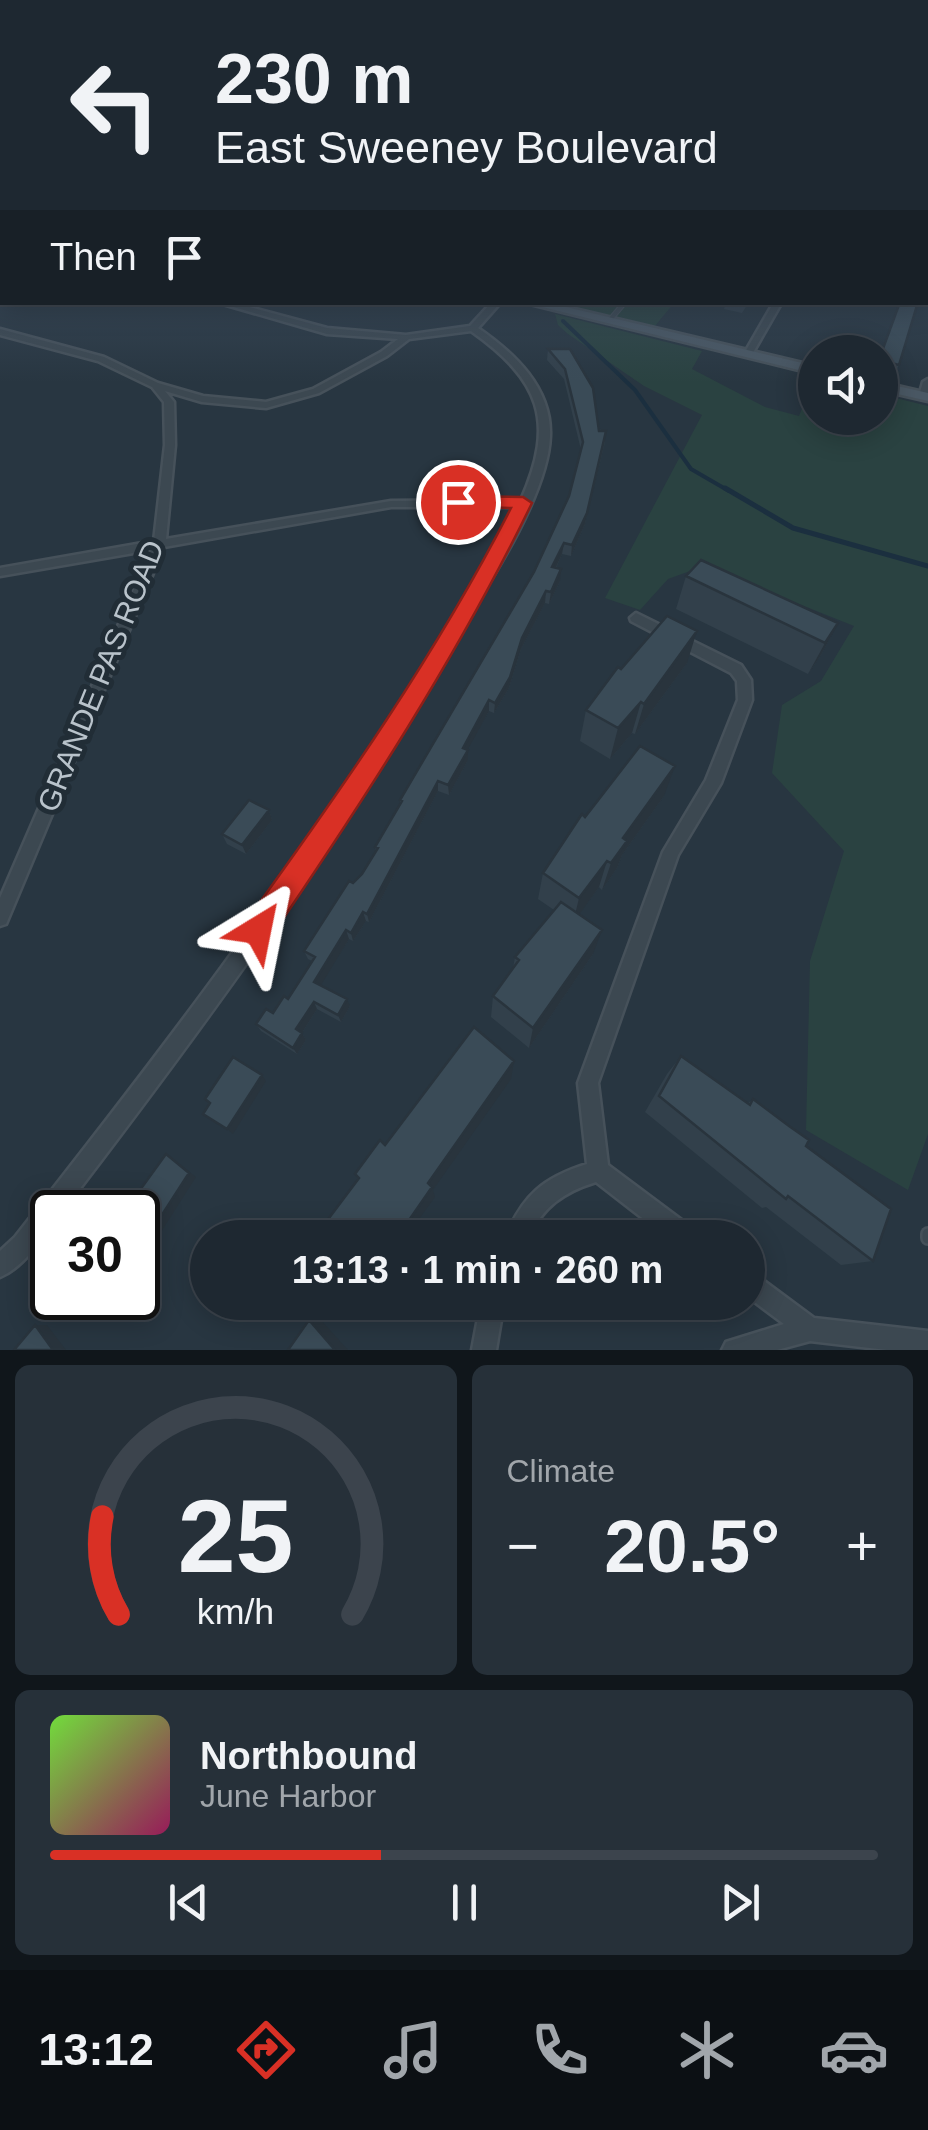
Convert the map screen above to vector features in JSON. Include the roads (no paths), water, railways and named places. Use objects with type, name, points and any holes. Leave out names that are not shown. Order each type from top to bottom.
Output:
[{"type":"main road","points":[[541,305],[798,366]]},
{"type":"main road","points":[[898,388],[927,392]]},
{"type":"street","points":[[231,305],[327,332],[406,337],[473,328],[494,305]]},
{"type":"street","points":[[748,354],[776,305]]},
{"type":"street","points":[[0,1266],[23,1245],[174,1051],[342,810],[487,575],[543,459],[546,434],[543,409],[518,364],[473,328]]},
{"type":"street","points":[[0,332],[102,360],[154,385],[240,405],[266,404],[316,391],[384,354],[406,337]]},
{"type":"street","name":"GRANDE PAS ROAD","points":[[0,918],[145,586],[160,542],[169,426],[168,402],[154,385]]},
{"type":"street","points":[[0,572],[391,504],[523,503]]},
{"type":"street","points":[[636,618],[736,668],[744,680],[745,700],[712,783],[671,852],[588,1083],[598,1170],[664,1220]]},
{"type":"street","points":[[524,1220],[528,1210],[560,1181],[598,1170]]},
{"type":"street","points":[[765,1296],[810,1330]]},
{"type":"street","points":[[484,1350],[490,1320]]},
{"type":"street","points":[[734,1350],[810,1330],[928,1343]]},
{"type":"lane","points":[[608,321],[622,305]]},
{"type":"waterway","points":[[563,321],[635,390],[691,469],[729,491]]},
{"type":"waterway","points":[[725,488],[793,528],[928,566]]}]
